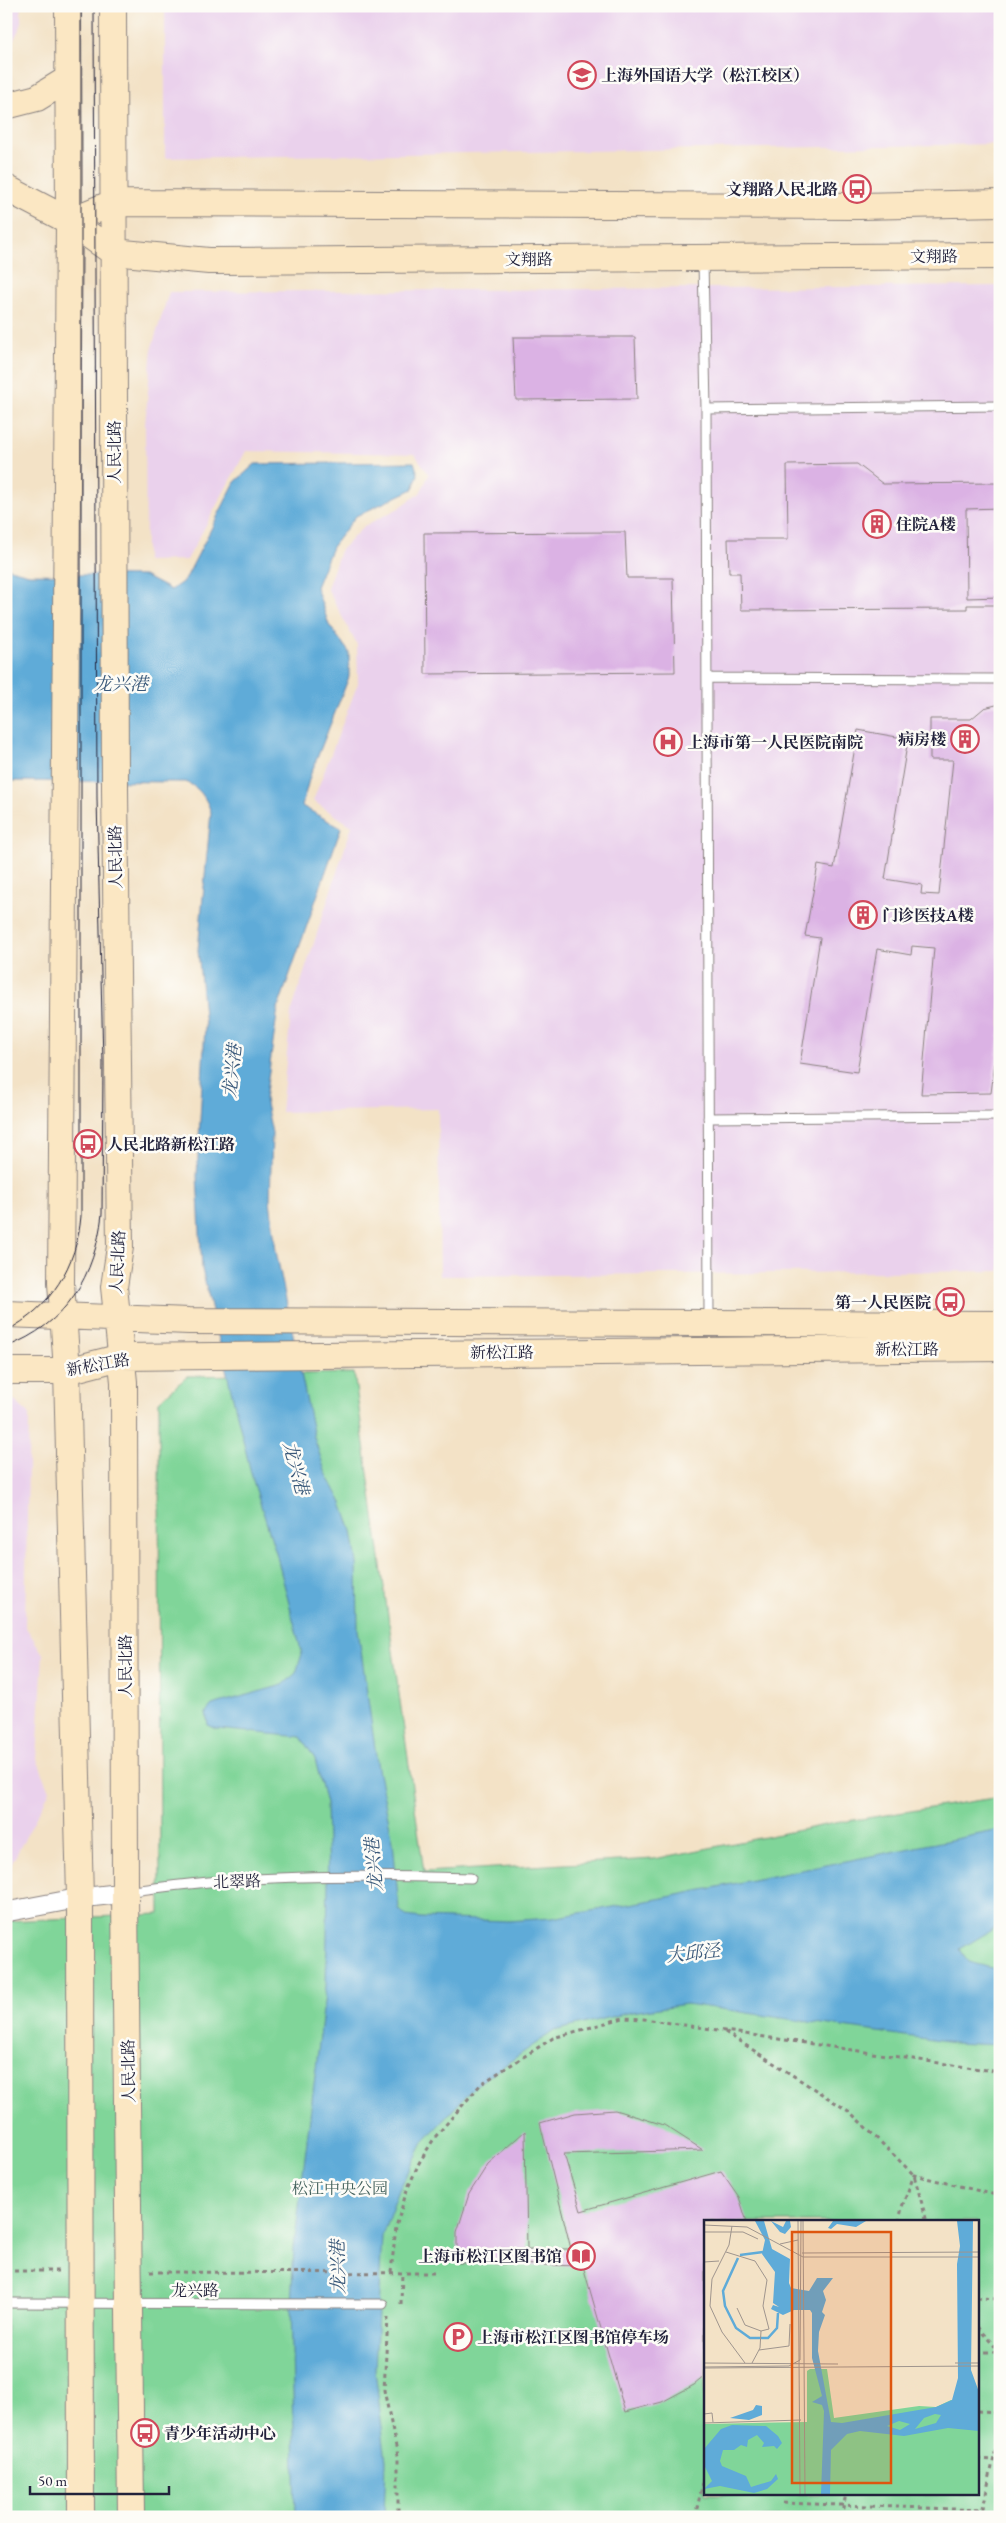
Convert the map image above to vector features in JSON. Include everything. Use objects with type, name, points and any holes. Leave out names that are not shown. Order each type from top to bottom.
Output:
[{"type":"main road","points":[[68,6],[69,221],[61,1256],[66,1371],[80,1898],[80,2517]]},
{"type":"main road","name":"人民北路","points":[[114,6],[115,789],[120,1247],[114,1287],[124,1382],[125,1892],[131,2517]]},
{"type":"main road","points":[[6,106],[37,98],[68,79]]},
{"type":"main road","name":"文翔路","points":[[6,188],[69,221],[113,252],[209,261],[1000,256]]},
{"type":"main road","points":[[69,221],[113,203],[859,206],[1000,203]]},
{"type":"main road","name":"新松江路","points":[[6,1314],[298,1322],[1000,1324]]},
{"type":"main road","name":"新松江路","points":[[6,1371],[66,1371],[121,1357],[1000,1348]]},
{"type":"street","name":"北翠路","points":[[6,1912],[80,1898],[125,1892]]},
{"type":"lane","points":[[703,258],[706,409],[709,1323]]},
{"type":"lane","points":[[706,409],[1000,406]]},
{"type":"lane","points":[[707,678],[1000,679]]},
{"type":"lane","points":[[708,1118],[1000,1116]]},
{"type":"lane","name":"北翠路","points":[[125,1892],[180,1883],[313,1878],[471,1878]]},
{"type":"lane","name":"龙兴路","points":[[6,2303],[130,2305],[384,2304]]},
{"type":"path","points":[[391,2272],[396,2227],[407,2190],[434,2136],[481,2084],[553,2038],[623,2018],[1000,2072]]},
{"type":"path","points":[[724,2031],[850,2112],[914,2175],[926,2220]]},
{"type":"path","points":[[914,2175],[1000,2196]]},
{"type":"path","points":[[899,2220],[902,2207],[914,2175]]},
{"type":"path","points":[[289,2272],[434,2273]]},
{"type":"path","points":[[401,2304],[402,2273]]},
{"type":"path","points":[[978,2298],[1000,2299]]},
{"type":"path","points":[[388,2313],[384,2390],[398,2456],[398,2517]]},
{"type":"path","points":[[978,2328],[1000,2352]]},
{"type":"path","points":[[978,2352],[1000,2352]]},
{"type":"path","points":[[978,2411],[1000,2412]]},
{"type":"path","points":[[981,2517],[1000,2430]]},
{"type":"path","points":[[978,2459],[993,2460]]},
{"type":"path","points":[[695,2517],[704,2478]]},
{"type":"path","points":[[841,2517],[846,2496]]},
{"type":"path","points":[[783,2503],[983,2510]]},
{"type":"shaded area","points":[[6,6],[21,6],[21,26],[6,54]]},
{"type":"shaded area","name":"上海外国语大学（松江校区）","points":[[165,6],[1000,6],[1000,144],[165,158]]},
{"type":"shaded area","name":"上海市第一人民医院南院","points":[[1000,286],[1000,1271],[440,1276],[438,1109],[281,1112],[291,1013],[352,826],[313,801],[358,683],[357,645],[327,588],[340,551],[364,526],[399,508],[420,493],[429,475],[415,454],[246,451],[187,560],[146,561],[145,425],[152,347],[169,292]]},
{"type":"shaded area","points":[[6,1393],[29,1414],[25,1626],[43,1654],[37,1759],[50,1791],[6,1874]]},
{"type":"green space","name":"松江中央公园","points":[[354,1373],[424,1872],[654,1859],[835,1823],[1000,1797],[1000,2517],[6,2517],[6,1921],[160,1914],[159,1401],[188,1376]]},
{"type":"water","points":[[414,462],[418,474],[413,489],[356,516],[332,547],[316,587],[329,625],[349,652],[349,677],[310,776],[302,806],[341,828],[278,1008],[265,1099],[272,1133],[270,1200],[276,1251],[314,1437],[325,1471],[342,1503],[352,1531],[357,1563],[358,1630],[378,1769],[393,1841],[399,1909],[406,1916],[421,1918],[508,1921],[552,1918],[663,1898],[1000,1830],[1000,1925],[960,1949],[968,1962],[1000,1970],[1000,2045],[953,2043],[686,2004],[632,2012],[554,2031],[476,2085],[424,2141],[399,2190],[382,2236],[375,2370],[386,2461],[384,2517],[296,2517],[291,2306],[294,2247],[326,1986],[328,1884],[326,1804],[315,1759],[301,1737],[217,1729],[208,1725],[206,1712],[212,1705],[283,1685],[296,1673],[302,1654],[276,1553],[252,1477],[202,1269],[197,1176],[205,1026],[198,950],[211,812],[202,794],[186,782],[6,781],[6,568],[29,574],[144,576],[171,590],[185,580],[235,482],[255,464]]},
{"type":"building","points":[[513,337],[635,337],[637,399],[516,400]]},
{"type":"building","name":"住院A楼","points":[[857,464],[883,484],[1000,483],[1000,508],[966,509],[967,598],[1000,597],[1000,605],[967,605],[967,609],[741,610],[740,573],[729,573],[728,539],[788,539],[787,465]]},
{"type":"building","points":[[625,532],[627,578],[673,578],[675,672],[425,674],[424,533]]},
{"type":"building","points":[[1000,704],[1000,1023],[991,1093],[921,1094],[934,948],[912,946],[911,955],[877,949],[857,1072],[800,1064],[820,938],[805,936],[818,865],[834,868],[858,730],[908,739],[885,879],[922,885],[921,894],[939,895],[953,760],[930,760],[930,719],[971,719],[984,708]]},
{"type":"building","name":"上海市松江区图书馆","points":[[615,2110],[664,2125],[703,2150],[564,2154],[581,2211],[721,2171],[739,2197],[746,2220],[704,2220],[704,2377],[694,2385],[662,2402],[625,2412],[583,2266],[457,2263],[457,2232],[469,2194],[488,2164],[525,2131],[527,2249],[571,2249],[540,2123],[575,2113]]},
{"type":"tram line","points":[[6,1331],[36,1310],[59,1283],[74,1251],[81,1216],[81,6]]},
{"type":"tram line","points":[[6,1347],[46,1325],[74,1295],[85,1277],[93,1258],[102,1214],[103,1063],[97,798],[94,6]]},
{"type":"place","name":"上海外国语大学（松江校区）","points":[[582,75]]},
{"type":"place","name":"文翔路人民北路","points":[[857,189]]},
{"type":"place","name":"住院A楼","points":[[877,524]]},
{"type":"place","name":"病房楼","points":[[965,739]]},
{"type":"place","name":"上海市第一人民医院南院","points":[[668,742]]},
{"type":"place","name":"门诊医技A楼","points":[[863,915]]},
{"type":"place","name":"人民北路新松江路","points":[[88,1144]]},
{"type":"place","name":"第一人民医院","points":[[950,1302]]},
{"type":"place","name":"上海市松江区图书馆","points":[[581,2256]]},
{"type":"place","name":"上海市松江区图书馆停车场","points":[[458,2337]]},
{"type":"place","name":"青少年活动中心","points":[[145,2433]]},
{"type":"water label","name":"龙兴港","points":[[121,684]]},
{"type":"water label","name":"龙兴港","points":[[232,1071]]},
{"type":"water label","name":"龙兴港","points":[[296,1468]]},
{"type":"water label","name":"龙兴港","points":[[374,1865]]},
{"type":"water label","name":"大邱泾","points":[[693,1953]]},
{"type":"water label","name":"龙兴港","points":[[338,2267]]}]
